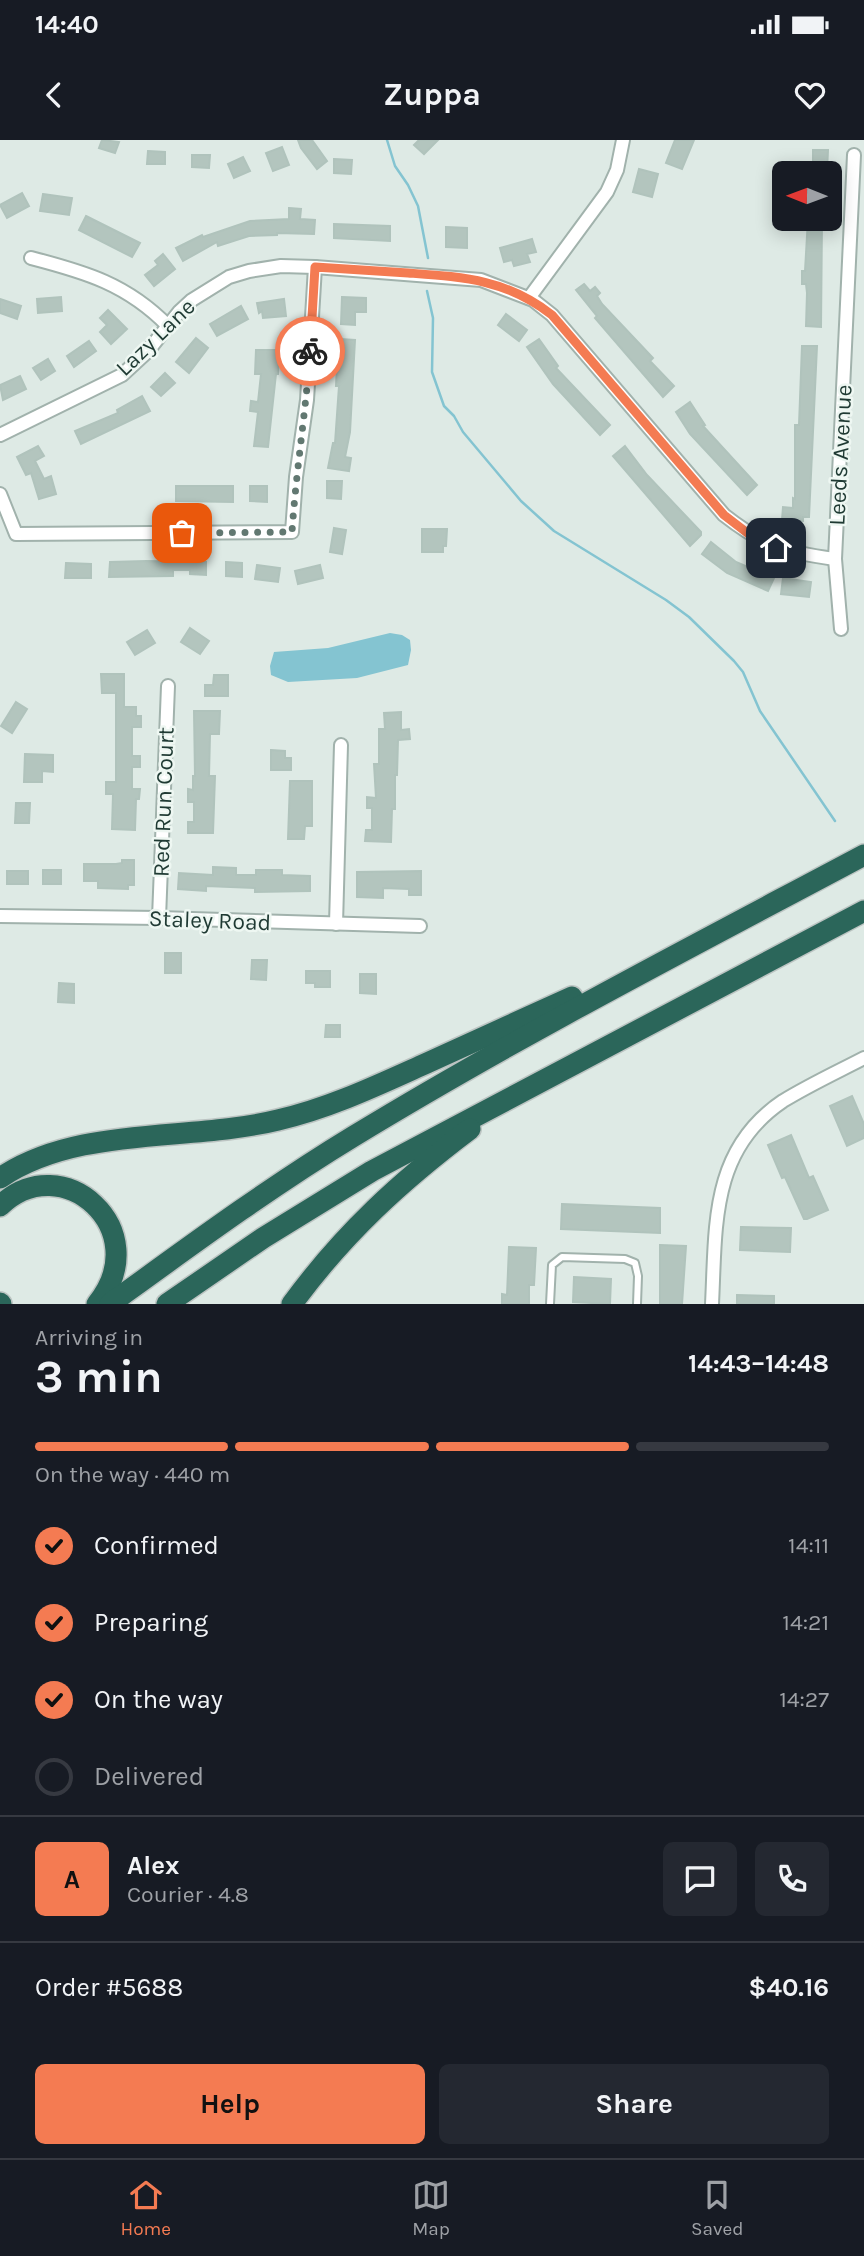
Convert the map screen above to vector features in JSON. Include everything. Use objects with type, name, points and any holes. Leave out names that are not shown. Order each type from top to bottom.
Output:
[{"type":"highway","points":[[110,1304],[244,1208],[352,1137],[506,1048],[864,855]]},
{"type":"highway","points":[[167,1304],[264,1238],[350,1184],[426,1141],[864,911]]},
{"type":"highway","points":[[0,1178],[31,1161],[65,1149],[240,1128],[335,1103],[734,924]]},
{"type":"highway","points":[[292,1304],[338,1245],[375,1207],[428,1161],[511,1098]]},
{"type":"highway","points":[[0,1206],[20,1192],[47,1186],[77,1193],[101,1211],[115,1238],[117,1259],[109,1287],[97,1304]]},
{"type":"street","points":[[529,298],[607,192],[617,170],[623,140]]},
{"type":"street","name":"Leeds Avenue","points":[[841,629],[835,559],[854,155]]},
{"type":"street","points":[[31,258],[89,273],[112,283],[131,294],[168,326]]},
{"type":"street","name":"Lazy Lane","points":[[0,435],[122,375],[148,351],[192,300],[229,277],[269,267],[315,267],[481,280],[529,298],[552,315],[724,515],[750,535],[776,548],[835,559]]},
{"type":"street","points":[[0,494],[16,534],[292,532],[296,478],[307,400],[315,267]]},
{"type":"street","name":"Red Run Court","points":[[159,918],[168,686]]},
{"type":"street","points":[[336,924],[341,745]]},
{"type":"street","name":"Staley Road","points":[[0,916],[420,926]]},
{"type":"street","points":[[712,1304],[718,1198],[723,1180],[739,1146],[763,1117],[782,1102],[864,1058]]},
{"type":"lane","points":[[550,1304],[552,1265],[562,1257],[625,1259],[635,1263],[638,1276],[637,1304]]},
{"type":"water","points":[[390,633],[410,640],[408,665],[357,678],[288,682],[271,675],[270,666],[274,652],[328,648]]},
{"type":"building","points":[[102,140],[119,142],[115,153],[99,148]]},
{"type":"building","points":[[298,140],[312,140],[327,161],[317,169]]},
{"type":"building","points":[[419,140],[438,140],[424,154],[414,145]]},
{"type":"building","points":[[675,140],[694,140],[682,169],[666,163]]},
{"type":"building","points":[[282,147],[289,165],[273,171],[266,153]]},
{"type":"building","points":[[813,150],[828,150],[827,161],[813,161]]},
{"type":"building","points":[[148,151],[165,152],[165,164],[147,164]]},
{"type":"building","points":[[192,155],[210,155],[209,168],[192,167]]},
{"type":"building","points":[[243,157],[250,171],[234,178],[228,164]]},
{"type":"building","points":[[334,159],[352,160],[351,174],[334,173]]},
{"type":"building","points":[[639,169],[658,174],[652,197],[633,192]]},
{"type":"building","points":[[22,193],[29,206],[7,218],[0,205]]},
{"type":"building","points":[[43,194],[72,198],[69,215],[40,211]]},
{"type":"building","points":[[289,208],[301,209],[300,219],[315,220],[314,234],[277,233],[249,236],[218,246],[217,242],[183,261],[176,248],[202,235],[203,237],[250,221],[289,219]]},
{"type":"building","points":[[86,216],[140,243],[132,257],[79,230]]},
{"type":"building","points":[[334,224],[390,226],[390,241],[334,238]]},
{"type":"building","points":[[446,227],[467,228],[467,248],[446,247]]},
{"type":"building","points":[[807,231],[822,231],[821,327],[806,326],[807,293],[806,284],[802,284],[802,271],[805,271]]},
{"type":"building","points":[[532,239],[536,252],[527,254],[530,262],[514,266],[512,260],[504,262],[500,248]]},
{"type":"building","points":[[163,254],[175,269],[154,286],[145,275],[158,265],[155,261]]},
{"type":"building","points":[[584,284],[590,291],[595,287],[600,293],[597,296],[602,304],[653,358],[650,361],[674,386],[663,397],[595,318],[597,316],[576,290]]},
{"type":"building","points":[[61,297],[62,311],[38,313],[37,299]]},
{"type":"building","points":[[342,297],[366,298],[366,312],[355,312],[355,325],[341,324]]},
{"type":"building","points":[[0,299],[21,306],[17,319],[0,313]]},
{"type":"building","points":[[284,299],[286,316],[263,318],[262,311],[259,313],[257,303]]},
{"type":"building","points":[[241,306],[248,319],[217,336],[210,324]]},
{"type":"building","points":[[108,310],[127,329],[111,344],[100,332],[107,325],[100,318]]},
{"type":"building","points":[[506,314],[527,330],[519,341],[498,325]]},
{"type":"building","points":[[196,338],[208,348],[189,373],[176,362]]},
{"type":"building","points":[[340,339],[355,340],[350,432],[345,457],[351,458],[349,471],[328,468],[335,443]]},
{"type":"building","points":[[539,339],[558,366],[556,368],[610,425],[600,435],[553,384],[527,347]]},
{"type":"building","points":[[89,341],[96,351],[74,367],[67,356]]},
{"type":"building","points":[[802,346],[817,346],[809,517],[803,517],[803,521],[782,520],[783,507],[793,508],[793,498],[795,499],[795,425],[799,425]]},
{"type":"building","points":[[256,350],[279,350],[268,447],[254,446],[258,412],[250,411],[251,401],[258,402],[261,374],[255,374]]},
{"type":"building","points":[[48,359],[55,371],[41,380],[33,368]]},
{"type":"building","points":[[165,373],[175,383],[161,396],[151,387]]},
{"type":"building","points":[[20,376],[26,389],[3,400],[0,385]]},
{"type":"building","points":[[142,396],[150,411],[81,444],[75,431],[118,413],[117,410]]},
{"type":"building","points":[[690,402],[705,425],[703,426],[757,485],[747,495],[690,434],[676,412]]},
{"type":"building","points":[[38,446],[44,456],[35,461],[44,479],[51,476],[56,494],[39,499],[31,473],[26,475],[17,457]]},
{"type":"building","points":[[625,446],[647,475],[701,532],[690,546],[613,456]]},
{"type":"building","points":[[327,481],[342,481],[341,499],[327,498]]},
{"type":"building","points":[[176,486],[233,486],[233,502],[176,501]]},
{"type":"building","points":[[250,486],[267,486],[267,502],[250,501]]},
{"type":"building","points":[[334,528],[346,530],[342,554],[330,552]]},
{"type":"building","points":[[422,529],[447,529],[443,552],[422,552]]},
{"type":"building","points":[[711,542],[736,562],[774,578],[768,591],[727,573],[702,554]]},
{"type":"building","points":[[110,562],[206,562],[206,575],[190,574],[190,570],[173,570],[173,576],[109,577]]},
{"type":"building","points":[[226,562],[242,563],[242,577],[226,576]]},
{"type":"building","points":[[66,563],[91,564],[91,578],[65,578]]},
{"type":"building","points":[[257,565],[280,568],[278,582],[255,579]]},
{"type":"building","points":[[320,565],[323,578],[298,584],[295,571]]},
{"type":"building","points":[[783,578],[811,582],[809,597],[781,594]]},
{"type":"building","points":[[190,628],[209,641],[200,654],[181,642]]},
{"type":"building","points":[[147,630],[155,643],[135,655],[127,642]]},
{"type":"building","points":[[101,674],[124,674],[124,707],[136,707],[136,716],[141,716],[141,727],[132,727],[132,756],[140,756],[140,767],[132,767],[132,789],[140,789],[139,799],[136,799],[135,830],[112,829],[113,794],[106,794],[106,782],[116,782],[116,693],[102,693]]},
{"type":"building","points":[[214,675],[228,675],[228,696],[205,696],[205,685],[213,685]]},
{"type":"building","points":[[16,702],[27,709],[12,733],[1,726]]},
{"type":"building","points":[[194,711],[220,711],[219,734],[210,734],[209,776],[215,776],[213,833],[188,833],[188,822],[194,822],[194,802],[188,802],[188,789],[193,790],[195,776]]},
{"type":"building","points":[[401,712],[401,730],[409,729],[410,739],[398,740],[391,842],[365,841],[366,830],[372,830],[372,808],[367,808],[367,797],[376,798],[374,764],[379,764],[379,729],[385,729],[384,713]]},
{"type":"building","points":[[271,750],[285,751],[285,758],[291,758],[291,770],[271,770]]},
{"type":"building","points":[[25,754],[53,755],[53,772],[42,771],[42,782],[24,782]]},
{"type":"building","points":[[290,781],[312,781],[312,826],[305,826],[304,839],[288,839]]},
{"type":"building","points":[[16,803],[30,803],[29,823],[15,823]]},
{"type":"building","points":[[122,860],[134,860],[134,885],[128,885],[128,889],[98,888],[98,881],[84,881],[84,864],[116,864],[122,863]]},
{"type":"building","points":[[213,867],[236,868],[236,875],[256,875],[256,870],[282,870],[282,875],[310,876],[310,891],[255,892],[255,888],[206,886],[206,891],[178,889],[179,873],[213,875]]},
{"type":"building","points":[[43,870],[61,870],[61,884],[43,884]]},
{"type":"building","points":[[7,871],[28,871],[28,884],[7,884]]},
{"type":"building","points":[[421,871],[421,895],[409,895],[409,889],[383,888],[383,898],[357,897],[357,872]]},
{"type":"building","points":[[165,953],[181,953],[181,973],[165,973]]},
{"type":"building","points":[[252,960],[267,960],[266,980],[251,979]]},
{"type":"building","points":[[306,971],[330,971],[330,987],[315,987],[315,983],[306,983]]},
{"type":"building","points":[[360,974],[376,974],[376,994],[360,993]]},
{"type":"building","points":[[59,983],[74,984],[74,1003],[58,1002]]},
{"type":"building","points":[[326,1025],[340,1025],[340,1037],[325,1037]]},
{"type":"building","points":[[852,1096],[864,1124],[864,1138],[847,1146],[830,1106]]},
{"type":"building","points":[[791,1135],[809,1178],[813,1176],[828,1210],[807,1219],[804,1219],[785,1177],[782,1178],[768,1145]]},
{"type":"building","points":[[562,1204],[660,1208],[660,1233],[561,1229]]},
{"type":"building","points":[[741,1227],[791,1228],[790,1252],[740,1250]]},
{"type":"building","points":[[660,1245],[686,1246],[682,1304],[660,1304]]},
{"type":"building","points":[[509,1247],[536,1248],[534,1285],[529,1285],[529,1304],[502,1304],[502,1294],[507,1295]]},
{"type":"building","points":[[574,1277],[611,1279],[610,1304],[573,1302]]},
{"type":"building","points":[[737,1295],[774,1296],[774,1304],[737,1304]]},
{"type":"waterway","points":[[387,140],[395,166],[418,206],[428,258]]},
{"type":"waterway","points":[[427,291],[433,318],[432,372],[444,406],[454,416],[463,432],[521,501],[554,531],[666,600],[689,617],[734,661],[743,672],[760,711],[835,821]]},
{"type":"way so far","points":[[182,533],[292,532],[310,351]]},
{"type":"route","points":[[310,351],[315,267],[451,276],[501,286],[533,300],[552,315],[724,515],[750,535],[776,548]]}]
